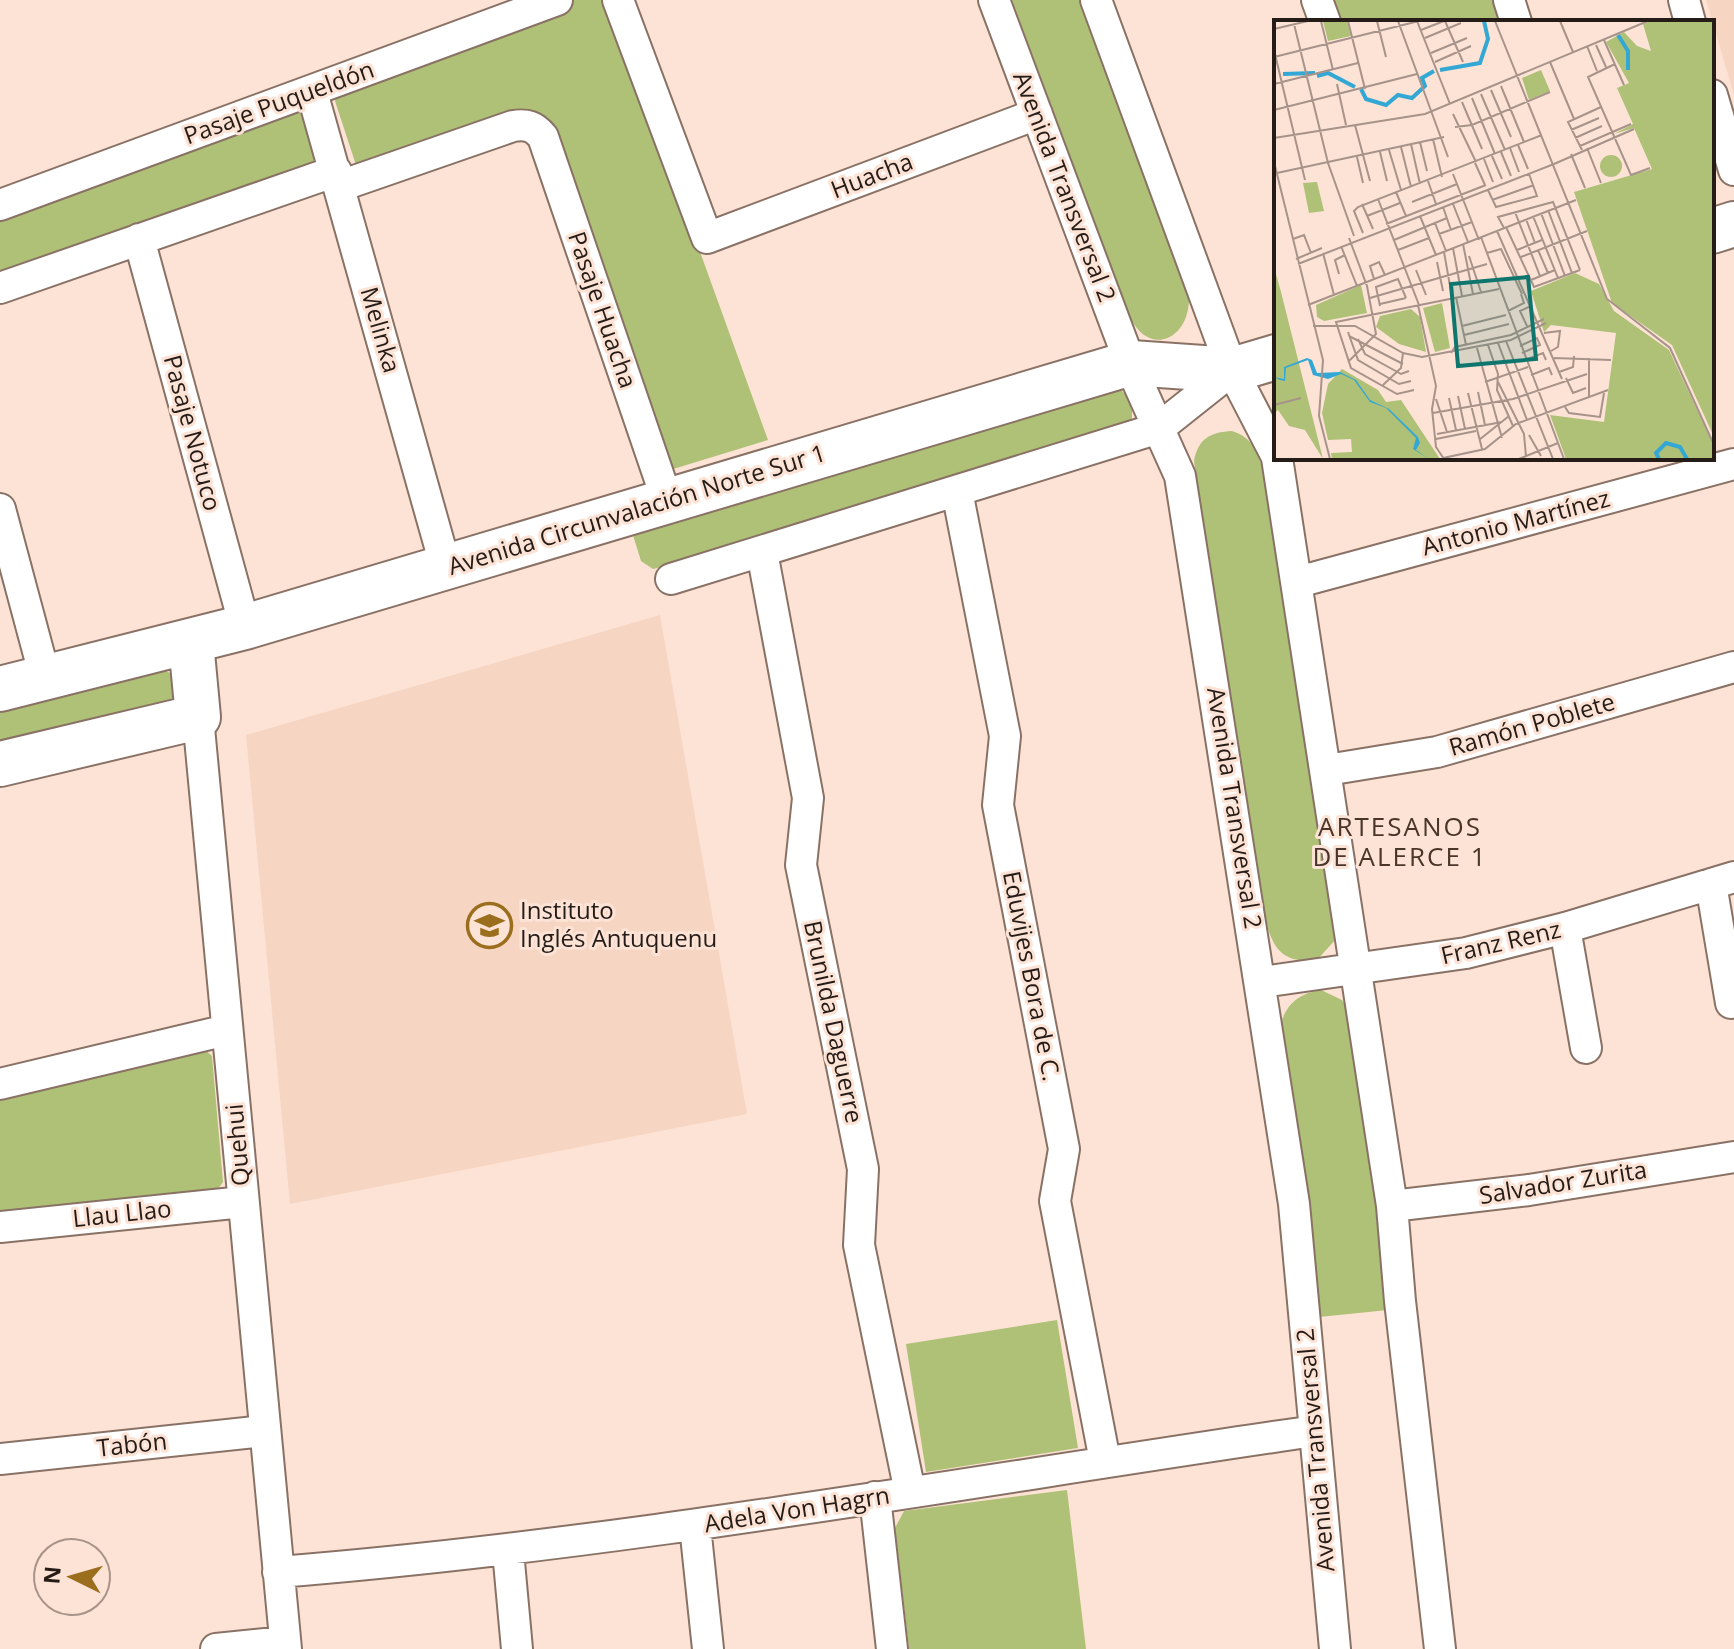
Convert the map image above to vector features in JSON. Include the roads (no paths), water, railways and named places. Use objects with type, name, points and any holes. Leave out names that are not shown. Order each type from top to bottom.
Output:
[{"type":"street","name":"Pasaje Puqueldón","points":[[0,205],[557,0]]},
{"type":"street","name":"Huacha","points":[[618,0],[707,238],[1037,114]]},
{"type":"street","name":"Avenida Transversal 2","points":[[994,0],[1131,363],[1184,492],[1294,1204],[1335,1649]]},
{"type":"street","points":[[1096,0],[1232,370],[1274,452]]},
{"type":"street","points":[[1317,0],[1324,20]]},
{"type":"street","points":[[1509,0],[1515,20]]},
{"type":"street","points":[[1684,0],[1689,20]]},
{"type":"street","name":"Melinka","points":[[312,92],[446,568]]},
{"type":"street","points":[[1714,102],[1734,170]]},
{"type":"street","name":"Pasaje Huacha","points":[[338,178],[513,126],[530,125],[543,137],[667,500]]},
{"type":"street","points":[[0,288],[139,239],[338,178]]},
{"type":"street","points":[[1714,230],[1734,224]]},
{"type":"street","name":"Pasaje Notuco","points":[[139,239],[245,627]]},
{"type":"street","name":"Avenida Circunvalación Norte Sur 1","points":[[0,689],[245,627],[1131,363],[1232,370],[1274,358]]},
{"type":"street","points":[[671,579],[1159,428],[1232,370]]},
{"type":"street","points":[[1277,460],[1298,582],[1392,1206],[1440,1649]]},
{"type":"street","name":"Antonio Martínez","points":[[1298,582],[1734,464]]},
{"type":"street","name":"Eduvijes Bora de C.","points":[[957,491],[1005,736],[998,805],[1064,1149],[1055,1201],[1105,1461]]},
{"type":"street","points":[[0,509],[45,677]]},
{"type":"street","name":"Brunilda Daguerre","points":[[762,552],[808,798],[801,865],[863,1169],[859,1245],[910,1492]]},
{"type":"street","name":"Quehui","points":[[191,642],[285,1645]]},
{"type":"street","name":"Ramón Poblete","points":[[1327,770],[1437,752],[1734,667]]},
{"type":"street","points":[[0,764],[198,717]]},
{"type":"street","points":[[1723,880],[1731,1003]]},
{"type":"street","name":"Franz Renz","points":[[1262,982],[1357,971],[1466,953],[1565,928],[1723,880]]},
{"type":"street","points":[[1565,928],[1586,1048]]},
{"type":"street","points":[[0,1084],[227,1030]]},
{"type":"street","name":"Salvador Zurita","points":[[1392,1206],[1529,1190],[1734,1157]]},
{"type":"street","name":"Llau Llao","points":[[0,1227],[243,1202]]},
{"type":"street","name":"Tabón","points":[[0,1459],[265,1431]]},
{"type":"street","name":"Adela Von Hagrn","points":[[278,1572],[508,1551],[695,1526],[1314,1431]]},
{"type":"street","points":[[875,1497],[892,1649]]},
{"type":"street","points":[[695,1526],[708,1649]]},
{"type":"street","points":[[508,1551],[517,1649]]},
{"type":"street","points":[[216,1649],[285,1645]]},
{"type":"place","name":"Instituto Inglés Antuquenu","points":[[489,925]]},
{"type":"district","name":"ARTESANOS DE ALERCE 1","points":[[1400,842]]}]
